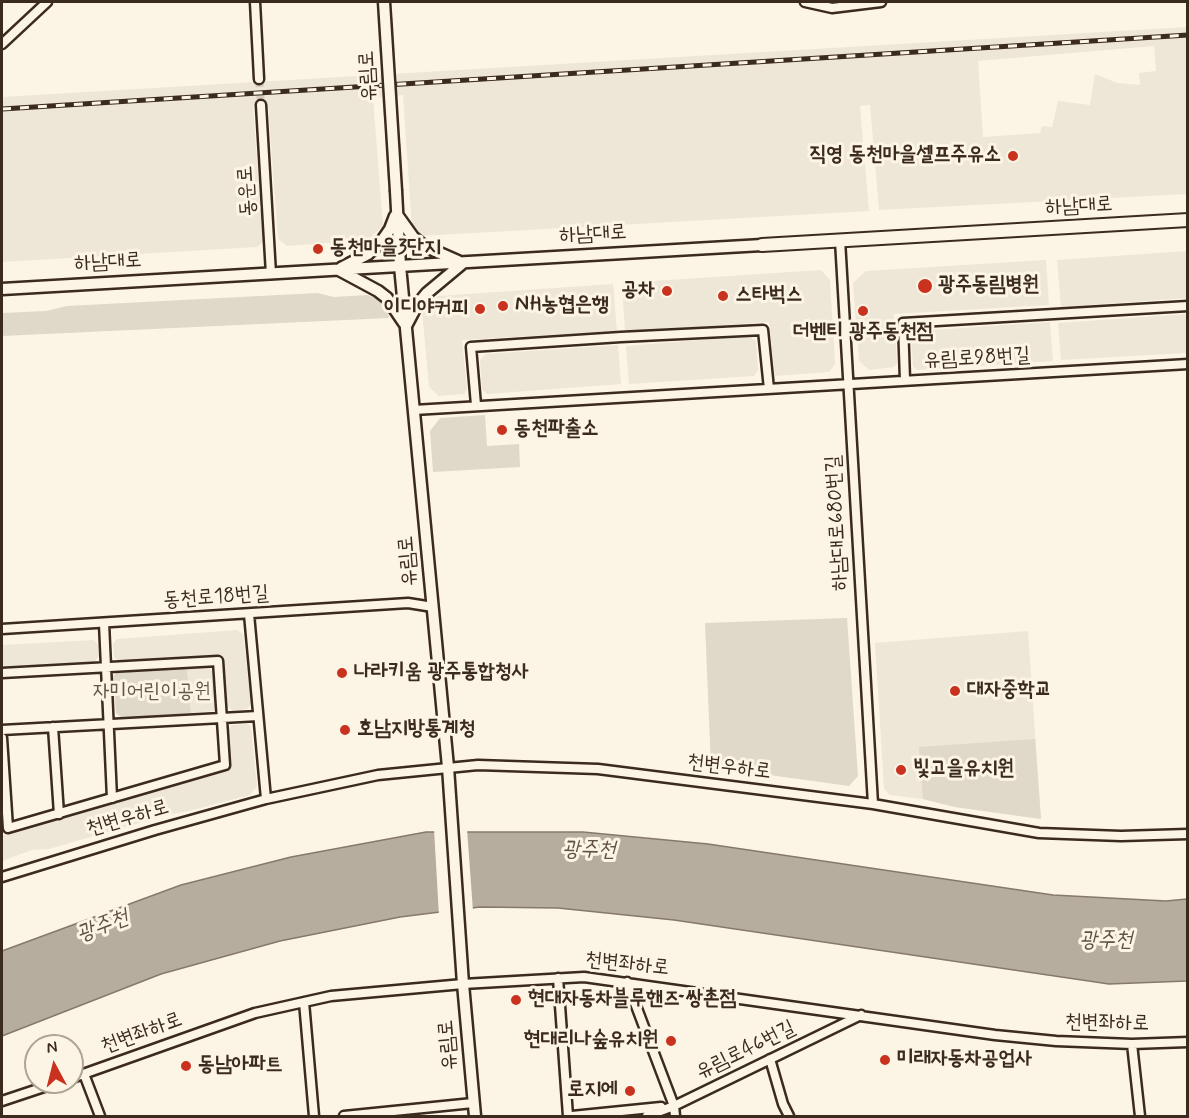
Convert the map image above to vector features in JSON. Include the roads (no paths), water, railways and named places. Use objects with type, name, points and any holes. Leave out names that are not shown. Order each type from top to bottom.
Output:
[{"type":"main road","name":"하남대로","points":[[762,245],[1188,220]]},
{"type":"street","points":[[2,44],[47,2]]},
{"type":"street","points":[[255,2],[259,79]]},
{"type":"street","name":"유림로","points":[[384,2],[400,266],[448,767],[475,1116]]},
{"type":"street","points":[[806,2],[832,8],[881,2]]},
{"type":"street","name":"동운로","points":[[261,105],[271,274]]},
{"type":"street","points":[[338,270],[387,298],[406,326],[417,305],[427,293],[463,263],[424,246],[413,237],[397,213]]},
{"type":"street","points":[[338,270],[368,254],[381,242],[390,230],[397,213]]},
{"type":"street","name":"하남대로680번길","points":[[840,240],[873,804]]},
{"type":"street","name":"하남대로","points":[[2,289],[762,245]]},
{"type":"street","points":[[905,380],[903,323],[1188,306]]},
{"type":"street","points":[[476,405],[471,347],[621,337],[763,330],[768,389]]},
{"type":"street","name":"유림로98번길","points":[[414,410],[1188,364]]},
{"type":"street","name":"동천로18번길","points":[[2,629],[408,603],[433,607]]},
{"type":"street","points":[[249,614],[266,799]]},
{"type":"street","points":[[105,623],[112,798]]},
{"type":"street","points":[[2,673],[218,661],[225,765],[8,828],[2,738]]},
{"type":"street","points":[[2,730],[258,716]]},
{"type":"street","points":[[53,727],[59,814]]},
{"type":"street","name":"천변우하로","points":[[2,877],[266,799],[378,775],[478,765],[597,769],[873,804],[1039,833],[1121,836],[1188,834]]},
{"type":"street","name":"천변좌하로","points":[[84,1074],[233,1021],[304,1002],[331,996],[463,978],[584,977],[995,1035],[1056,1041],[1132,1044],[1188,1042]]},
{"type":"street","points":[[558,978],[569,1116],[674,1106]]},
{"type":"street","points":[[627,982],[674,1106],[675,1116]]},
{"type":"street","points":[[304,1002],[314,1116]]},
{"type":"street","name":"유림로46번길","points":[[647,1116],[674,1106],[861,1015]]},
{"type":"street","points":[[1132,1044],[1140,1116]]},
{"type":"street","points":[[770,1059],[783,1104],[789,1116]]},
{"type":"street","points":[[84,1074],[99,1116]]},
{"type":"street","points":[[2,1101],[24,1094]]},
{"type":"street","points":[[344,1116],[474,1103]]},
{"type":"water","name":"광주천","points":[[426,832],[583,832],[708,844],[1053,895],[1166,901],[1187,899],[1187,981],[1109,984],[674,920],[558,908],[480,907],[400,917],[280,941],[161,974],[2,1036],[2,951],[181,885],[291,857]]},
{"type":"tunnel","points":[[259,79],[261,105]]},
{"type":"railway","points":[[2,109],[1188,35]]},
{"type":"place","name":"직영 동천마을셀프주유소","points":[[1013,156]]},
{"type":"place","name":"동천마을3단지","points":[[318,249]]},
{"type":"place","name":"광주동림병원","points":[[925,286]]},
{"type":"place","name":"공차","points":[[667,291]]},
{"type":"place","name":"스타벅스","points":[[723,296]]},
{"type":"place","name":"NH농협은행","points":[[503,306]]},
{"type":"place","name":"이디야커피","points":[[480,309]]},
{"type":"place","name":"더벤티 광주동천점","points":[[863,311]]},
{"type":"place","name":"동천파출소","points":[[502,430]]},
{"type":"place","name":"나라키움 광주통합청사","points":[[342,673]]},
{"type":"place","name":"대자중학교","points":[[955,691]]},
{"type":"place","name":"호남지방통계청","points":[[345,730]]},
{"type":"place","name":"빛고을유치원","points":[[901,770]]},
{"type":"place","name":"현대자동차블루핸즈 쌍촌점","points":[[516,1000]]},
{"type":"place","name":"현대리나숲유치원","points":[[671,1041]]},
{"type":"place","name":"미래자동차공업사","points":[[885,1060]]},
{"type":"place","name":"동남아파트","points":[[186,1066]]},
{"type":"place","name":"로지에","points":[[630,1091]]},
{"type":"park label","name":"자미어린이공원","points":[[152,693]]}]
